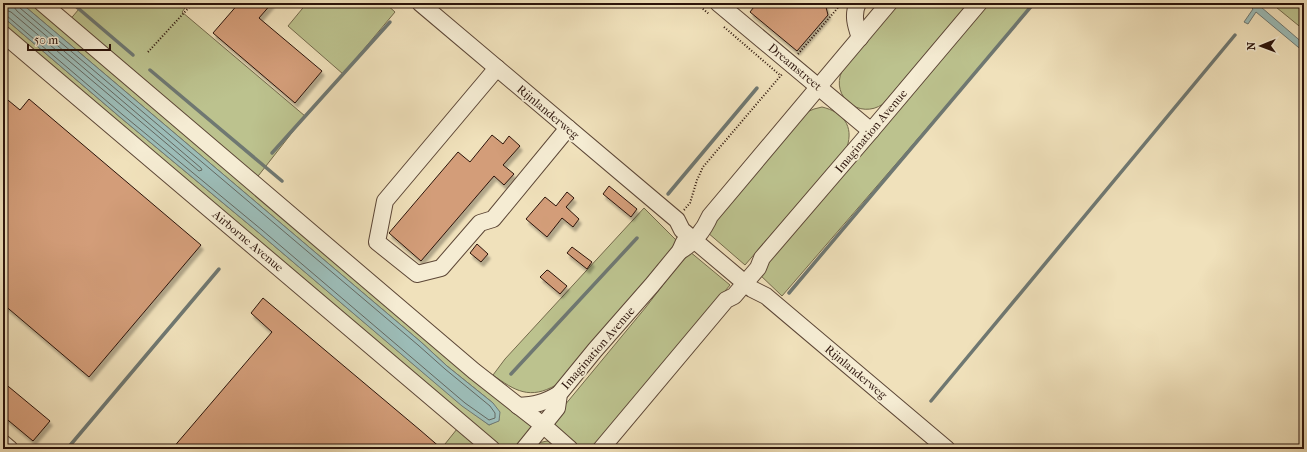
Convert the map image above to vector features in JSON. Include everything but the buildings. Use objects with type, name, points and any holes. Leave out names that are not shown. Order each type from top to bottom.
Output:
[{"type":"street","points":[[42,3],[474,371],[544,426],[570,449]]},
{"type":"street","name":"Rijnlanderweg","points":[[420,3],[676,220],[687,222],[694,234],[745,277],[758,282],[766,296],[947,449]]},
{"type":"street","name":"Dreamstreet","points":[[718,3],[786,70],[819,87],[871,131]]},
{"type":"street","points":[[858,3],[854,16],[860,38]]},
{"type":"street","name":"Imagination Avenue","points":[[524,449],[557,408],[559,394],[680,251],[688,246],[694,234],[707,224],[710,216],[889,3]]},
{"type":"street","name":"Imagination Avenue","points":[[601,449],[726,300],[728,291],[758,268],[762,258],[979,3]]},
{"type":"street","name":"Airborne Avenue","points":[[3,34],[492,449]]},
{"type":"street","points":[[497,68],[385,201],[377,242],[418,274],[441,268],[480,222],[493,219],[568,128]]},
{"type":"street","points":[[518,406],[546,402],[559,394]]},
{"type":"street","points":[[3,443],[10,449]]},
{"type":"path","points":[[148,52],[193,3]]},
{"type":"path","points":[[696,3],[714,18]]},
{"type":"path","points":[[676,220],[690,203],[697,180],[703,167],[842,3]]},
{"type":"path","name":"Dreamstreet","points":[[720,24],[786,70]]},
{"type":"green space","points":[[21,3],[36,3],[534,426],[518,449],[499,449],[3,30],[3,17],[432,380],[489,425],[499,420],[493,403],[447,366],[421,342]]},
{"type":"green space","points":[[84,3],[189,3],[182,12],[305,116],[255,180],[68,22]]},
{"type":"green space","points":[[307,3],[385,3],[395,12],[343,74],[288,26]]},
{"type":"green space","points":[[899,3],[969,3],[883,104],[874,108],[865,109],[857,107],[849,103],[840,89],[839,81],[842,71]]},
{"type":"green space","points":[[986,3],[1035,3],[782,296],[758,273]]},
{"type":"green space","points":[[1271,3],[1304,3],[1304,30]]},
{"type":"green space","points":[[822,107],[836,112],[845,121],[848,126],[849,133],[847,147],[745,265],[707,232],[807,112]]},
{"type":"green space","points":[[644,208],[679,243],[556,385],[547,390],[538,392],[523,392],[508,385],[493,375],[505,359]]},
{"type":"green space","points":[[689,251],[730,285],[593,449],[581,449],[550,423],[646,307]]},
{"type":"green space","points":[[457,429],[481,449],[452,449],[445,444]]},
{"type":"green space","points":[[547,441],[554,443],[562,449],[531,449],[538,443]]},
{"type":"water","points":[[3,3],[21,3],[421,342],[447,366],[493,403],[500,412],[499,421],[489,425],[462,406],[3,17]]},
{"type":"water","points":[[1247,3],[1255,3],[1257,5],[1259,3],[1264,3],[1261,7],[1304,44],[1304,52],[1256,12],[1248,24],[1244,22],[1253,9]]},
{"type":"waterway","points":[[72,3],[133,55]]},
{"type":"waterway","points":[[789,293],[1034,3]]},
{"type":"waterway","points":[[272,153],[390,22]]},
{"type":"waterway","points":[[931,401],[1235,35]]},
{"type":"waterway","points":[[150,70],[282,181]]},
{"type":"waterway","points":[[668,194],[757,88]]},
{"type":"waterway","points":[[511,374],[637,238]]},
{"type":"waterway","points":[[67,449],[219,269]]}]
